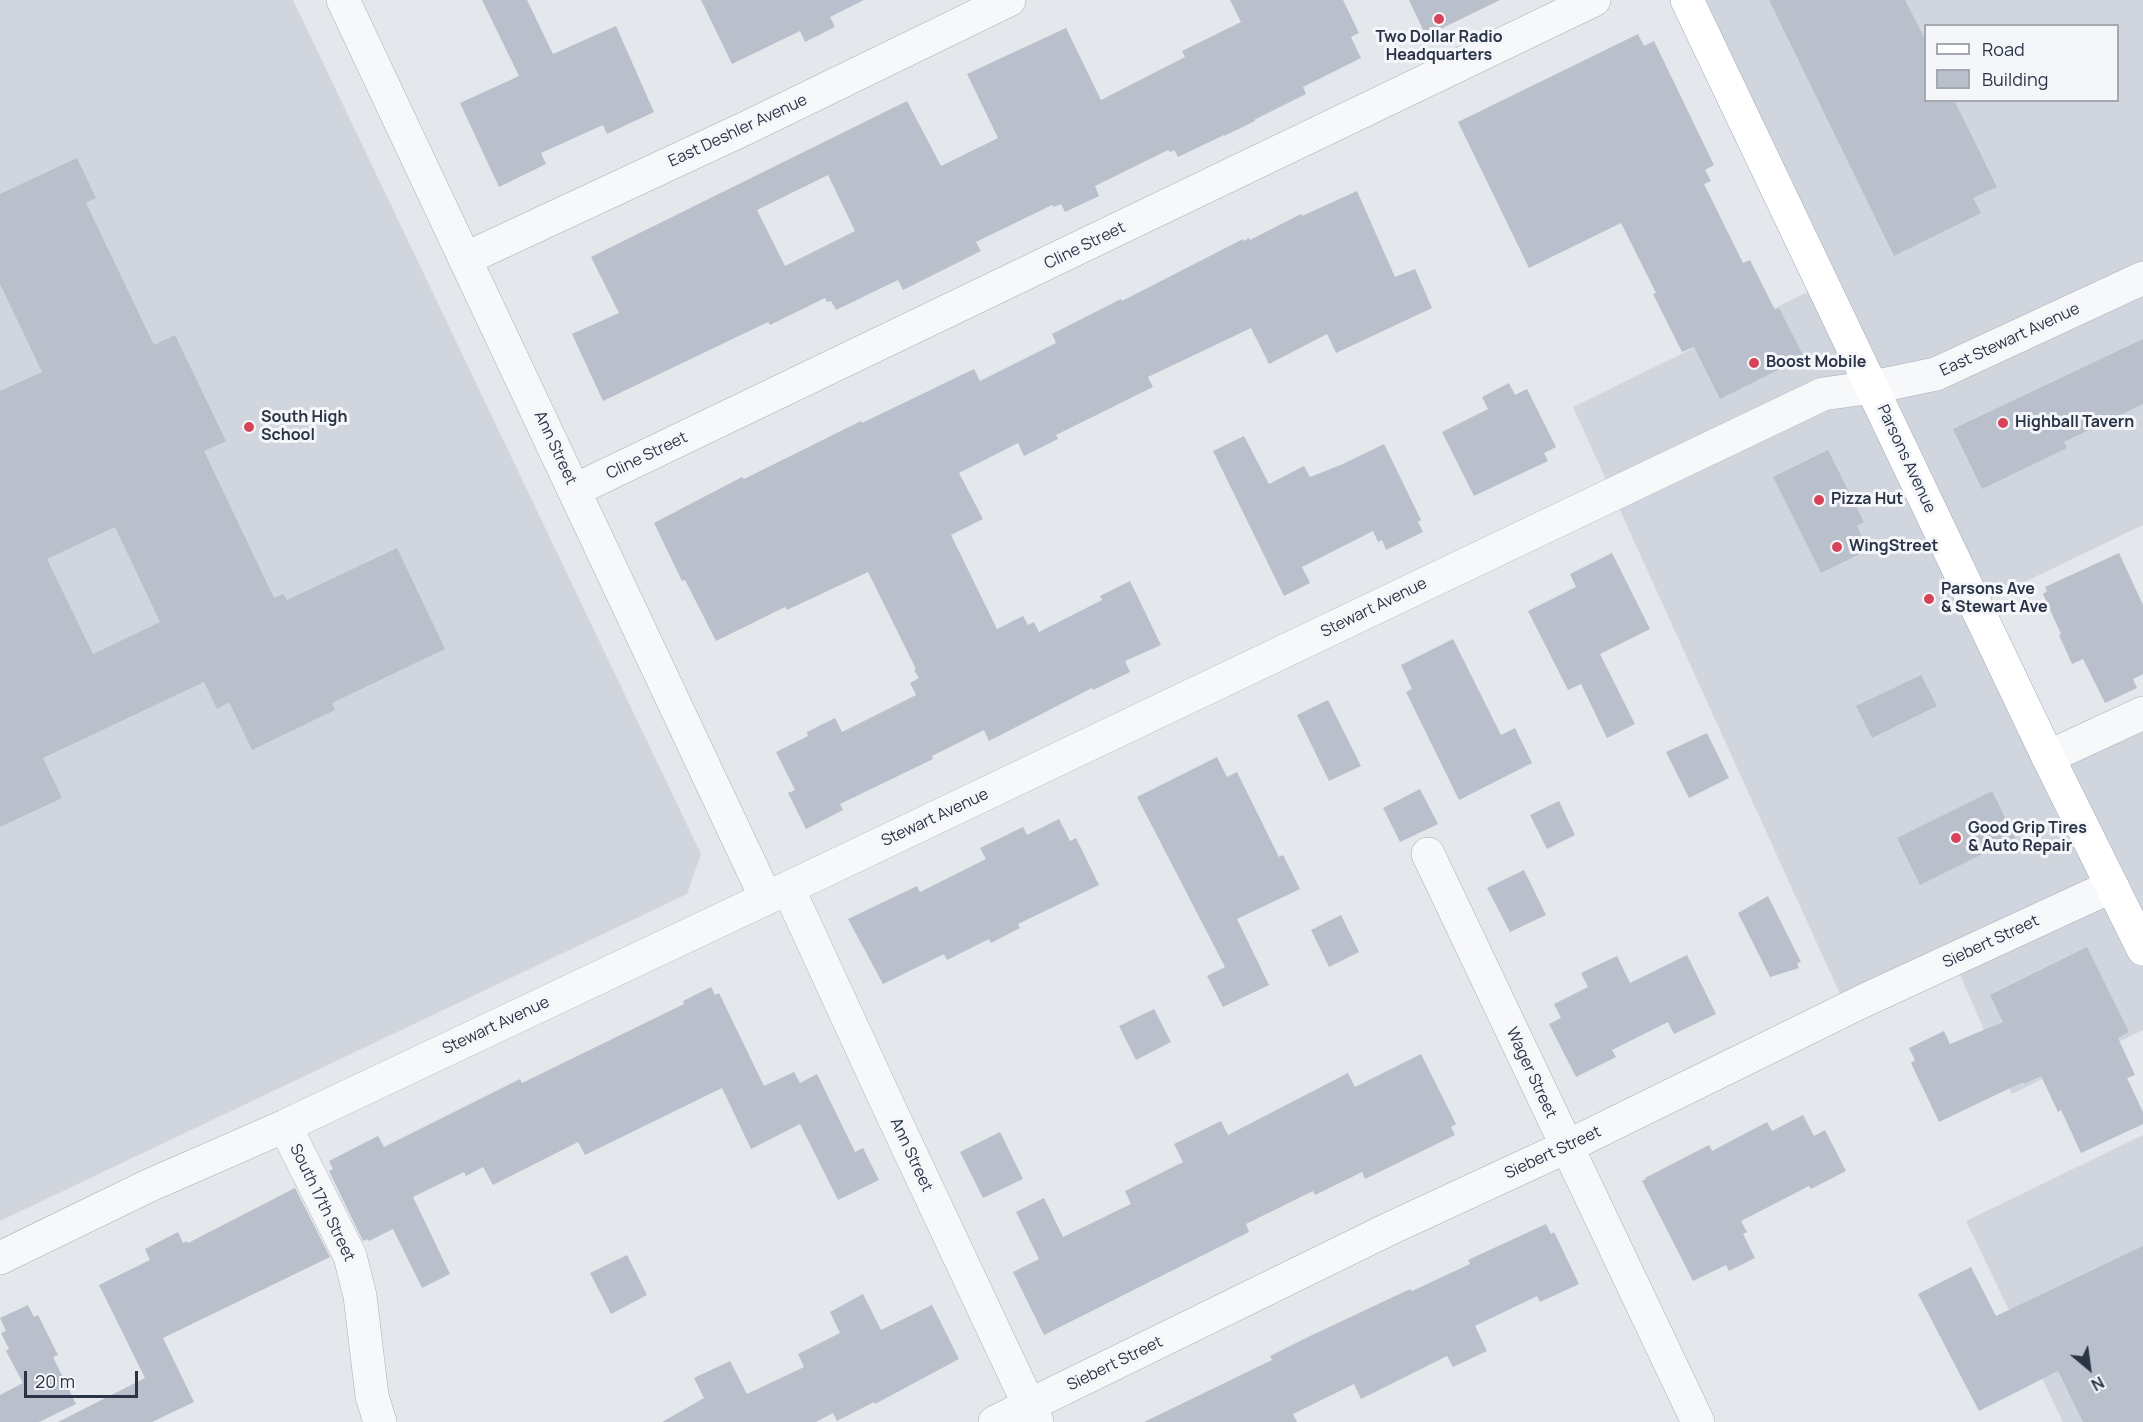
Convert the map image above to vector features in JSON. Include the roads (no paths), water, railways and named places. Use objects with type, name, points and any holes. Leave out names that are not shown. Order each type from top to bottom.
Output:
[{"type":"main road","name":"Parsons Avenue","points":[[1687,0],[2048,757],[2143,949]]},
{"type":"street","name":"Ann Street","points":[[343,0],[575,490],[777,893],[886,1103],[1033,1414]]},
{"type":"street","name":"East Deshler Avenue","points":[[465,259],[748,127],[1009,0]]},
{"type":"street","name":"Cline Street","points":[[575,490],[1594,0]]},
{"type":"street","name":"East Stewart Avenue","points":[[1873,387],[1936,374],[2143,278]]},
{"type":"street","name":"Stewart Avenue","points":[[0,1258],[148,1186],[285,1126],[777,893],[1823,394],[1873,387]]},
{"type":"street","points":[[2048,757],[2143,712]]},
{"type":"street","name":"Wager Street","points":[[1428,854],[1698,1422]]},
{"type":"street","name":"Siebert Street","points":[[995,1422],[1033,1414],[1391,1228],[1566,1147],[1863,1001],[2112,886]]},
{"type":"street","name":"South 17th Street","points":[[285,1126],[350,1256],[360,1296],[372,1396],[380,1422]]},
{"type":"place","name":"Two Dollar Radio Headquarters","points":[[1439,19]]},
{"type":"place","name":"Boost Mobile","points":[[1754,363]]},
{"type":"place","name":"Highball Tavern","points":[[2003,423]]},
{"type":"place","name":"South High School","points":[[249,427]]},
{"type":"place","name":"Pizza Hut","points":[[1819,500]]},
{"type":"place","name":"WingStreet","points":[[1837,547]]},
{"type":"place","name":"Parsons Ave & Stewart Ave","points":[[1929,599]]},
{"type":"place","name":"Good Grip Tires & Auto Repair","points":[[1956,838]]}]
